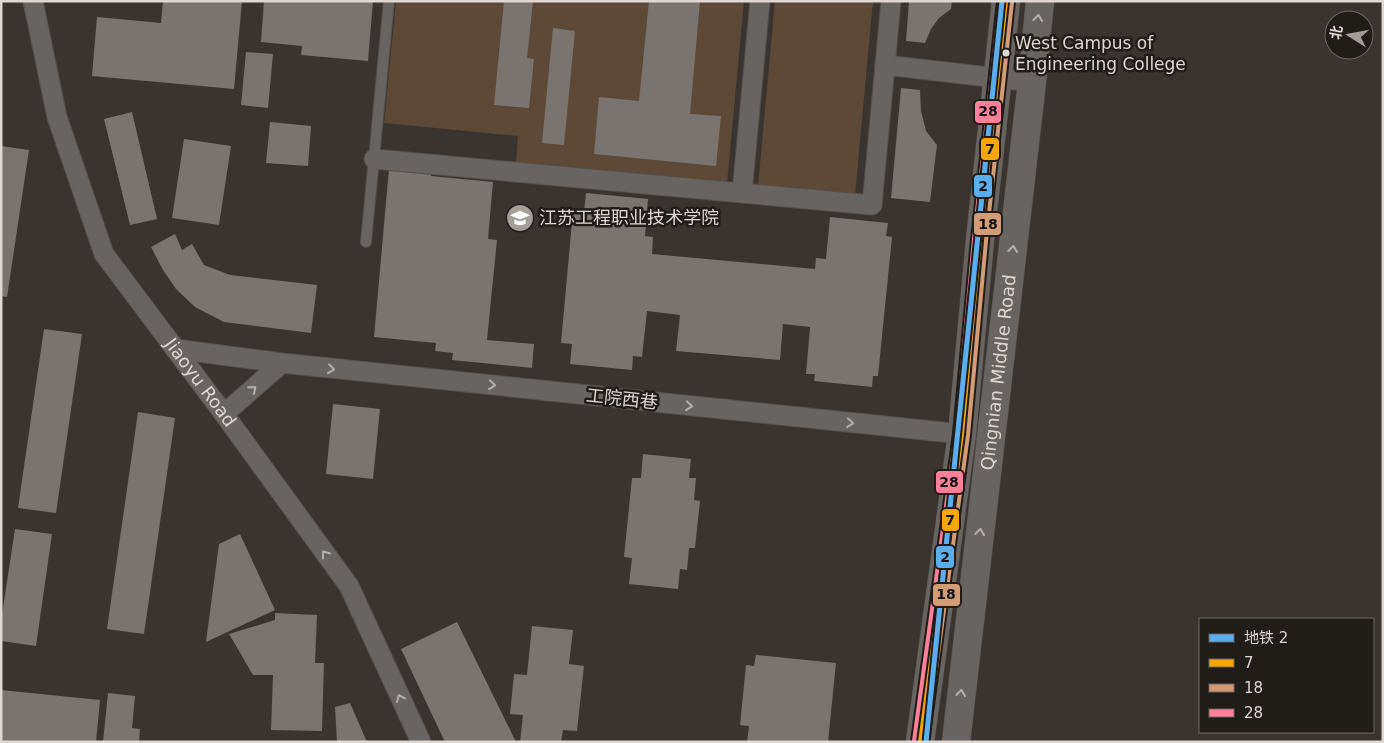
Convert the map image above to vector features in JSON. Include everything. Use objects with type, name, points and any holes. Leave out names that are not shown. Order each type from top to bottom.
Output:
[{"type":"main road","name":"Qingnian Middle Road","points":[[920,742],[962,434],[1006,1]]},
{"type":"main road","name":"Qingnian Middle Road","points":[[956,742],[1040,1]]},
{"type":"street","name":"Jiaoyu Road","points":[[33,1],[57,117],[104,254],[224,414],[349,586],[421,742]]},
{"type":"street","points":[[742,193],[760,1]]},
{"type":"street","points":[[374,159],[872,205],[891,1]]},
{"type":"street","points":[[885,65],[1032,82]]},
{"type":"street","name":"工院西巷","points":[[175,349],[282,364],[962,434]]},
{"type":"street","points":[[224,414],[282,364]]},
{"type":"lane","points":[[366,242],[389,1]]},
{"type":"shaded area","points":[[396,1],[744,1],[727,183],[516,163],[518,136],[384,123]]},
{"type":"shaded area","points":[[775,1],[873,1],[855,195],[758,186]]},
{"type":"building","points":[[163,1],[242,1],[234,89],[92,76],[97,17],[161,23]]},
{"type":"building","points":[[264,1],[373,1],[368,61],[301,55],[302,46],[261,42]]},
{"type":"building","points":[[504,1],[533,1],[527,58],[534,59],[529,108],[494,105]]},
{"type":"building","points":[[649,1],[700,1],[690,114],[721,116],[716,166],[594,154],[599,97],[639,101]]},
{"type":"building","points":[[909,1],[952,1],[951,9],[939,18],[931,29],[925,43],[906,41]]},
{"type":"building","points":[[553,28],[575,31],[564,145],[542,143]]},
{"type":"building","points":[[246,52],[273,54],[268,108],[241,105]]},
{"type":"building","points":[[901,88],[920,90],[921,111],[926,131],[937,145],[930,202],[891,198]]},
{"type":"building","points":[[132,112],[157,219],[130,225],[104,119]]},
{"type":"building","points":[[270,122],[311,126],[308,166],[266,163]]},
{"type":"building","points":[[184,139],[231,146],[219,225],[172,218]]},
{"type":"building","points":[[1,146],[29,150],[7,297],[1,296]]},
{"type":"building","points":[[389,169],[431,173],[431,176],[493,182],[488,239],[497,240],[487,340],[534,344],[532,368],[452,360],[453,353],[435,351],[436,343],[374,337]]},
{"type":"building","points":[[586,193],[648,199],[645,236],[653,237],[652,254],[815,269],[816,258],[826,259],[830,217],[888,223],[886,236],[892,237],[878,376],[873,376],[872,387],[814,381],[815,374],[806,374],[810,327],[783,324],[780,360],[676,351],[680,315],[647,311],[642,357],[633,356],[632,370],[570,364],[572,344],[561,343],[573,211],[584,212]]},
{"type":"building","points":[[175,234],[182,250],[192,244],[204,265],[230,275],[317,285],[311,333],[224,322],[195,307],[176,289],[151,247]]},
{"type":"building","points":[[44,329],[82,334],[56,513],[18,508]]},
{"type":"building","points":[[333,404],[380,409],[373,479],[326,474]]},
{"type":"building","points":[[138,412],[175,418],[144,634],[107,629]]},
{"type":"building","points":[[643,454],[691,459],[689,478],[696,478],[694,500],[700,501],[695,548],[689,548],[687,570],[680,569],[678,589],[629,584],[632,558],[624,557],[632,478],[641,478]]},
{"type":"building","points":[[15,529],[52,534],[36,646],[1,641],[1,621]]},
{"type":"building","points":[[240,534],[275,610],[206,642],[219,544]]},
{"type":"building","points":[[275,613],[317,615],[315,663],[324,663],[322,731],[271,730],[273,675],[253,675],[229,634],[275,620]]},
{"type":"building","points":[[457,622],[516,742],[445,742],[401,649]]},
{"type":"building","points":[[532,626],[573,630],[569,664],[584,666],[577,731],[563,730],[561,742],[520,742],[523,715],[510,714],[514,674],[527,675]]},
{"type":"building","points":[[756,655],[836,663],[828,742],[747,742],[749,726],[740,725],[746,665],[754,666]]},
{"type":"building","points":[[1,690],[100,700],[96,742],[1,742]]},
{"type":"building","points":[[108,693],[135,696],[132,728],[140,729],[139,742],[103,742]]},
{"type":"building","points":[[350,703],[367,742],[337,742],[335,707]]},
{"type":"metro line","name":"2","points":[[926,742],[1002,1]]},
{"type":"transit line","name":"28","points":[[914,741],[956,433],[974,239],[1000,1]]},
{"type":"transit line","name":"7","points":[[920,742],[962,434],[980,240],[1006,1]]},
{"type":"transit line","name":"18","points":[[926,742],[968,435],[986,241],[1012,2]]},
{"type":"place","name":"West Campus of Engineering College","points":[[1006,53]]},
{"type":"place","name":"江苏工程职业技术学院","points":[[520,218]]}]
